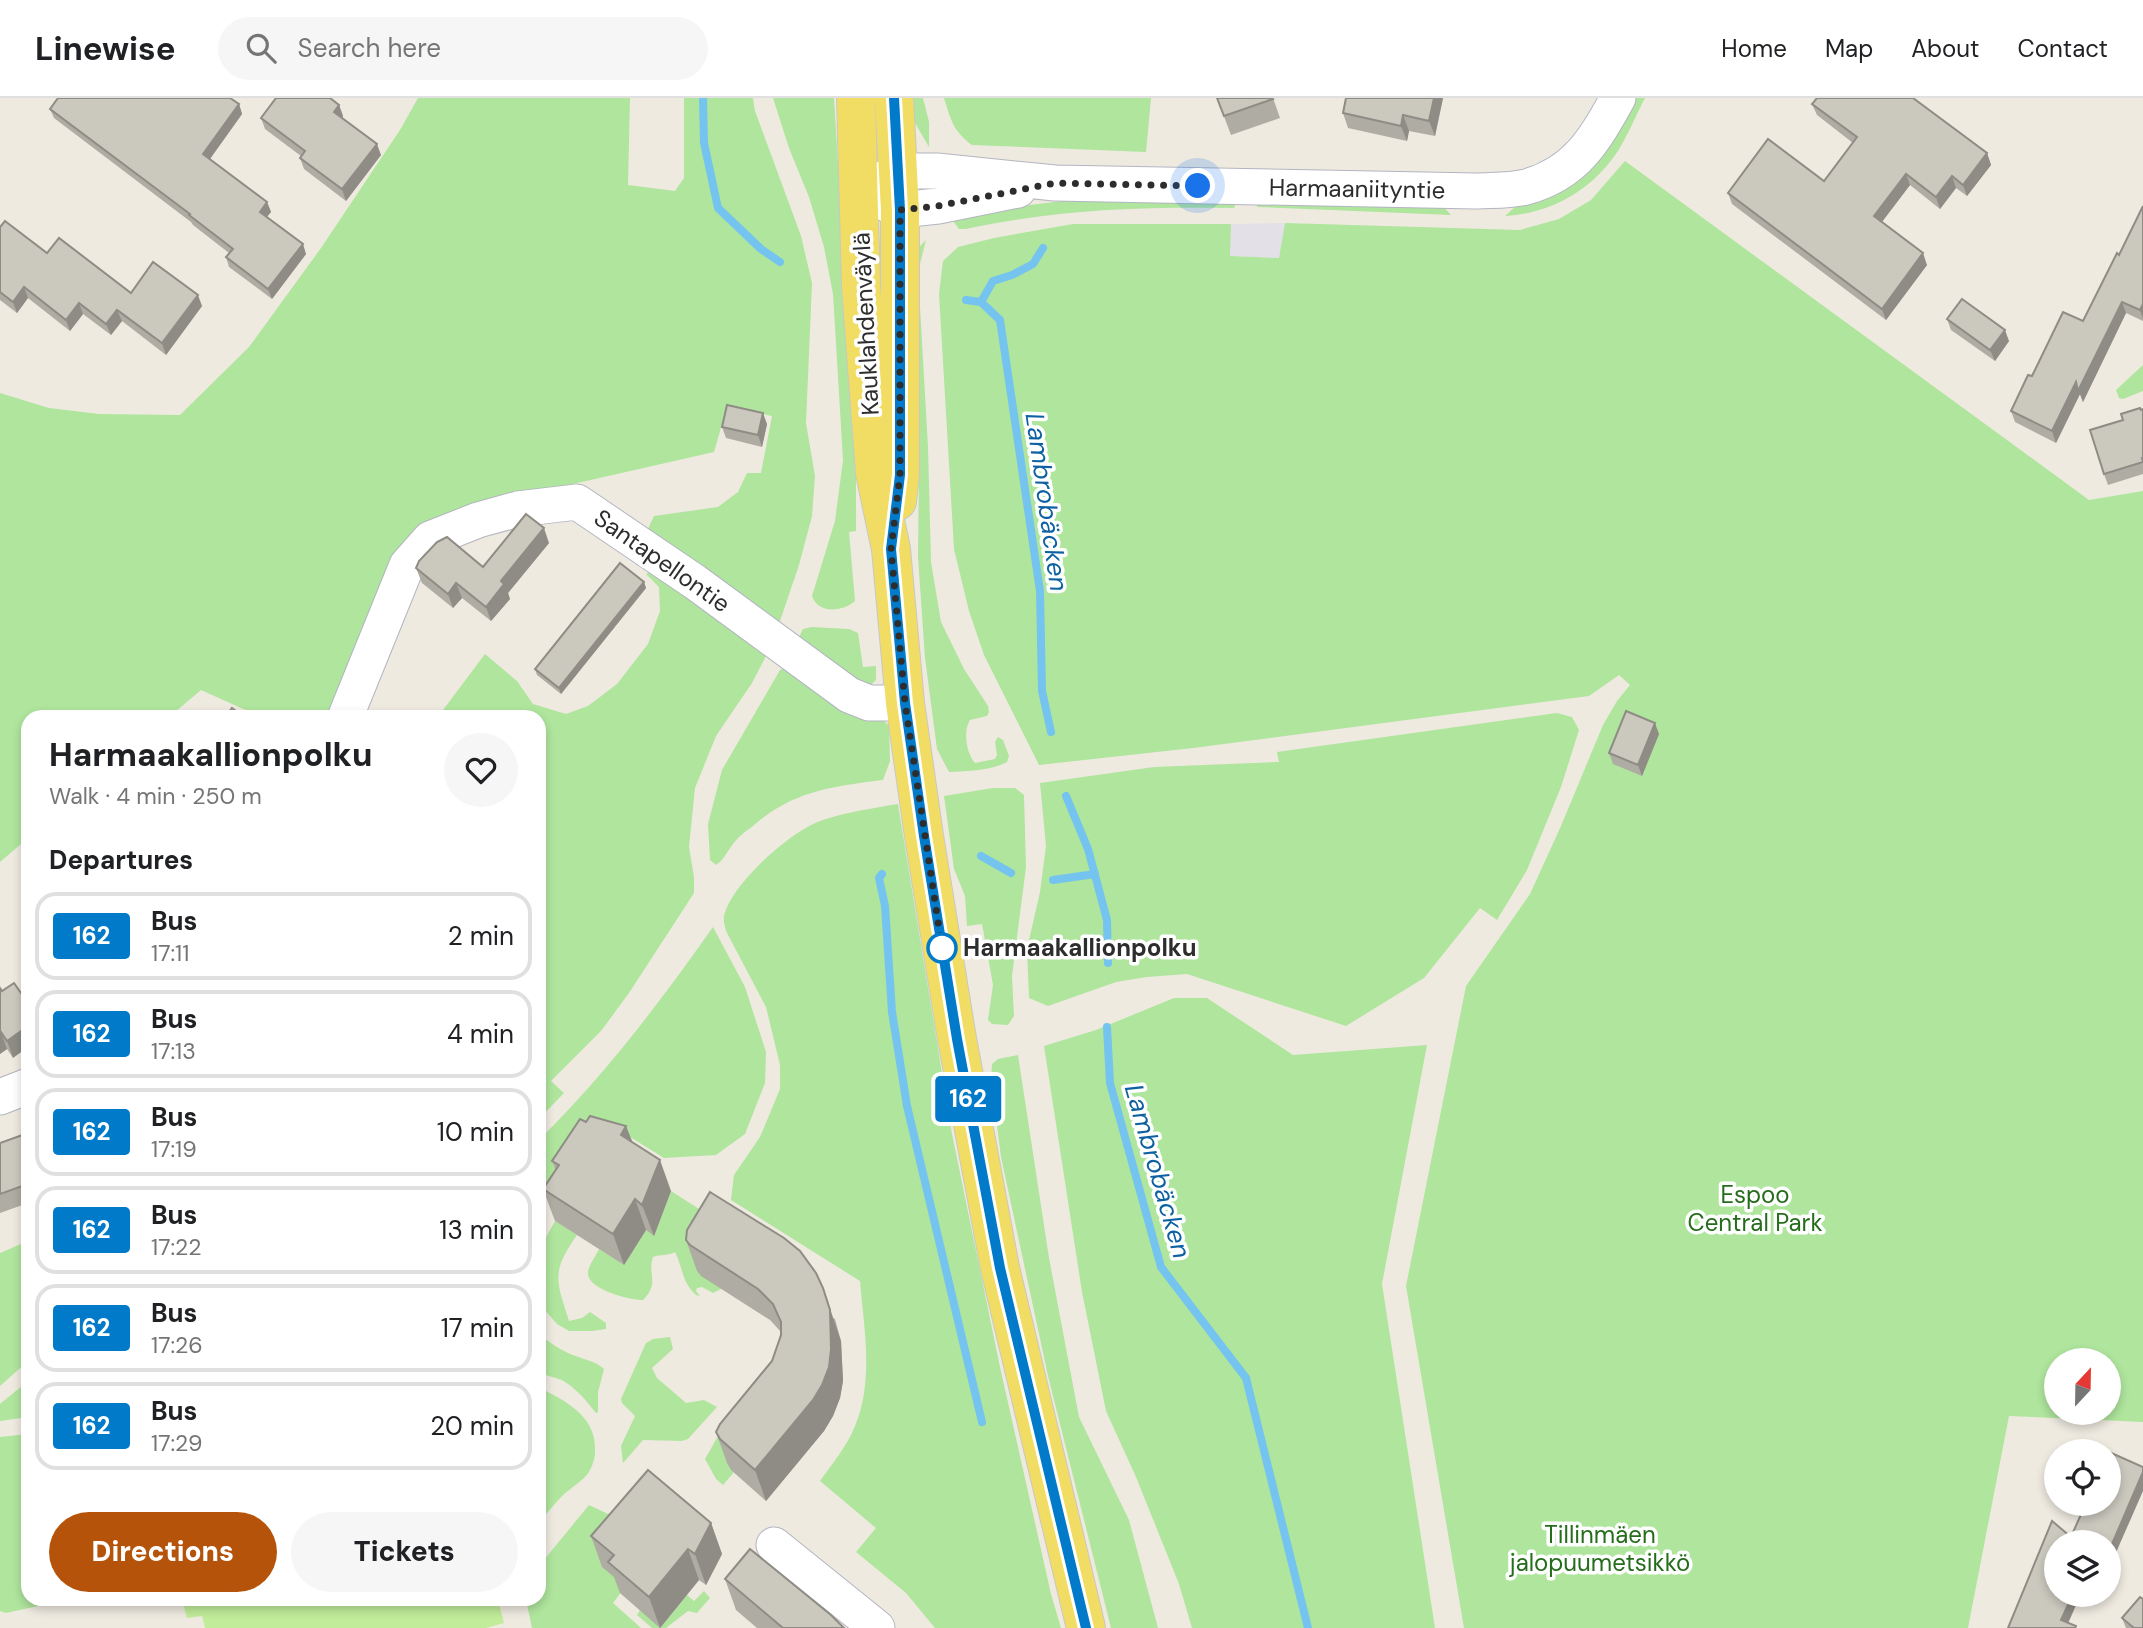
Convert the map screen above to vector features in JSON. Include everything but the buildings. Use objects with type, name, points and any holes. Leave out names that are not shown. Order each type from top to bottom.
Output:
[{"type":"main road","name":"Kauklahdenväylä","points":[[856,98],[861,287],[875,473],[891,549],[905,703],[924,836],[957,1039],[1000,1268],[1086,1628]]},
{"type":"main road","name":"Kauklahdenväylä","points":[[891,549],[900,475],[900,210],[894,98]]},
{"type":"street","name":"Harmaaniityntie","points":[[859,191],[898,170],[937,171],[1055,183],[1476,191],[1524,187],[1559,174],[1584,152],[1618,98]]},
{"type":"street","name":"Harmaaniityntie","points":[[900,210],[938,206],[1055,183]]},
{"type":"street","points":[[859,191],[900,210]]},
{"type":"street","name":"Santapellontie","points":[[348,710],[407,565],[430,539],[478,520],[518,509],[577,502],[695,582],[849,695],[869,703],[905,703]]},
{"type":"street","points":[[0,1097],[21,1089]]},
{"type":"street","points":[[774,1545],[877,1628]]},
{"type":"shaded area","points":[[1285,223],[1279,258],[1230,256],[1231,224]]},
{"type":"green space","points":[[418,98],[630,98],[628,185],[675,191],[684,178],[684,98],[753,98],[755,111],[801,236],[812,283],[806,423],[815,476],[812,516],[780,621],[773,626],[646,533],[654,516],[718,507],[738,492],[747,473],[761,473],[772,416],[727,407],[714,452],[489,503],[427,528],[338,710],[245,710],[201,690],[177,710],[21,710],[21,844],[0,862],[0,393],[49,408],[99,414],[180,415],[249,347],[321,248],[400,130]]},
{"type":"green space","points":[[773,98],[834,98],[856,460],[856,531],[849,532],[855,601],[838,609],[820,606],[812,596],[835,521],[843,460],[833,294],[824,247],[809,197]]},
{"type":"green space","points":[[907,98],[923,98],[929,122],[929,147],[911,116]]},
{"type":"green space","points":[[944,98],[1151,98],[1146,152],[972,145],[957,130]]},
{"type":"green space","points":[[1633,98],[1645,98],[1618,151],[1596,178],[1554,205],[1505,216]]},
{"type":"green space","name":"Espoo Central Park","points":[[1625,161],[2089,500],[2143,491],[2143,1422],[2121,1421],[2121,1348],[2044,1348],[2044,1418],[2009,1416],[1968,1628],[1464,1628],[1406,1286],[1466,986],[1530,894],[1603,725],[1630,685],[1619,675],[1589,696],[1193,748],[1039,765],[984,655],[969,611],[954,549],[939,294],[943,261],[958,247],[1073,224],[1231,224],[1230,256],[1279,258],[1285,223],[1520,230],[1559,219],[1591,200]]},
{"type":"green space","points":[[1094,197],[1236,203],[1234,208],[1067,213],[966,229],[959,229],[953,221],[1005,208]]},
{"type":"green space","points":[[1258,197],[1441,204],[1451,215],[1257,207]]},
{"type":"green space","points":[[926,240],[918,272],[928,447],[931,562],[941,622],[964,669],[988,706],[987,716],[970,720],[968,724],[966,735],[969,753],[975,763],[995,759],[995,742],[998,737],[1003,740],[1009,756],[1007,762],[1000,765],[971,771],[949,772],[937,749],[925,658],[918,557],[919,463],[913,268],[919,247]]},
{"type":"green space","points":[[2143,365],[2143,391],[2119,398],[2116,390]]},
{"type":"green space","points":[[657,569],[767,654],[752,683],[716,736],[695,788],[689,847],[694,893],[601,1031],[551,1081],[564,1093],[546,1112],[546,710],[443,710],[485,654],[517,681],[533,704],[566,714],[588,706],[617,684],[648,644],[660,611],[659,587],[646,574]]},
{"type":"green space","points":[[803,629],[849,629],[858,633],[863,667],[876,666],[876,680],[867,688],[798,639]]},
{"type":"green space","points":[[791,665],[882,719],[889,726],[890,761],[883,780],[814,792],[783,805],[740,837],[716,865],[710,860],[708,824],[722,770],[780,670]]},
{"type":"green space","points":[[1557,713],[1572,717],[1579,730],[1561,787],[1527,870],[1497,920],[1480,908],[1424,978],[1346,1026],[1187,974],[1116,982],[1048,1006],[1029,998],[1027,949],[1040,892],[1046,846],[1040,783],[1154,767],[1279,762],[1277,752]]},
{"type":"green space","points":[[993,788],[1015,788],[1024,795],[1026,867],[1012,976],[1014,1016],[1008,1025],[992,1024],[988,1020],[993,985],[982,924],[967,926],[965,896],[954,869],[944,796]]},
{"type":"green space","points":[[898,804],[952,1134],[1000,1367],[1061,1628],[935,1628],[906,1593],[856,1552],[876,1528],[820,1481],[848,1441],[861,1409],[866,1354],[860,1281],[731,1200],[734,1175],[760,1137],[780,1089],[780,1065],[766,1007],[726,931],[724,918],[729,903],[761,863],[801,831],[832,817]]},
{"type":"green space","points":[[713,927],[745,987],[766,1052],[765,1083],[745,1134],[716,1155],[664,1158],[601,1119],[546,1192],[546,1133],[587,1090],[673,983]]},
{"type":"green space","points":[[1174,998],[1207,998],[1293,1055],[1427,1045],[1382,1284],[1435,1628],[1192,1628],[1179,1584],[1106,1411],[1082,1292],[1044,1046],[1096,1030]]},
{"type":"green space","points":[[1018,1055],[1049,1258],[1079,1417],[1129,1520],[1158,1628],[1111,1628],[1048,1376],[1001,1157],[991,1079],[992,1064],[998,1059]]},
{"type":"green space","points":[[671,1191],[721,1223],[721,1289],[713,1293],[702,1287],[697,1288],[700,1296],[696,1295],[685,1280],[675,1252],[653,1257],[651,1289],[643,1300],[620,1296],[596,1285],[588,1272],[599,1249],[624,1265],[646,1230],[654,1235]]},
{"type":"green space","points":[[555,1221],[577,1235],[563,1258],[558,1276],[569,1321],[582,1318],[590,1312],[606,1323],[606,1329],[569,1331],[557,1324],[546,1311],[546,1237]]},
{"type":"green space","points":[[21,1244],[21,1367],[0,1386],[0,1253]]},
{"type":"green space","points":[[670,1337],[673,1349],[652,1368],[657,1378],[686,1403],[704,1400],[717,1407],[688,1439],[643,1440],[623,1463],[621,1446],[635,1416],[621,1399],[646,1343],[653,1339]]},
{"type":"green space","points":[[546,1339],[564,1351],[604,1369],[598,1392],[598,1412],[596,1413],[582,1396],[562,1380],[546,1375]]},
{"type":"green space","points":[[21,1387],[21,1418],[0,1421],[0,1404]]},
{"type":"green space","points":[[546,1391],[572,1407],[587,1421],[592,1430],[595,1452],[587,1475],[546,1514]]},
{"type":"green space","points":[[730,1415],[734,1472],[723,1485],[716,1479],[705,1459]]},
{"type":"green space","points":[[21,1435],[21,1606],[38,1606],[6,1613],[0,1611],[0,1437]]},
{"type":"green space","points":[[632,1504],[625,1587],[613,1603],[641,1628],[532,1628],[527,1606],[546,1606],[546,1557],[589,1505],[608,1514]]},
{"type":"green space","points":[[704,1591],[710,1598],[697,1613],[688,1611],[666,1628],[652,1628],[637,1615],[640,1610],[687,1595],[694,1601]]},
{"type":"green space","points":[[184,1606],[500,1606],[504,1623],[486,1628],[205,1628],[202,1616],[187,1618]]},
{"type":"waterway","name":"Lambrobäcken","points":[[703,98],[704,143],[718,208],[761,249],[780,262]]},
{"type":"waterway","points":[[981,302],[993,281],[1033,264],[1043,248]]},
{"type":"waterway","name":"Lambrobäcken","points":[[966,300],[981,302],[1000,320],[1040,591],[1042,691],[1051,732]]},
{"type":"waterway","name":"Lambrobäcken","points":[[1066,796],[1088,849],[1107,920],[1108,963]]},
{"type":"waterway","points":[[981,856],[1011,873]]},
{"type":"waterway","points":[[882,874],[879,878],[885,906],[892,1012],[907,1106],[982,1422]]},
{"type":"waterway","points":[[1053,880],[1095,874]]},
{"type":"waterway","name":"Lambrobäcken","points":[[1107,1027],[1110,1083],[1161,1267],[1246,1378],[1308,1628]]},
{"type":"bus line","name":"162","points":[[894,98],[900,210],[900,475],[891,549],[905,703],[957,1039],[1000,1268],[1086,1628]]},
{"type":"place","name":"Harmaakallionpolku","points":[[942,948]]},
{"type":"route","points":[[942,948],[905,703],[891,549],[900,475],[900,210],[938,206],[1055,183],[1198,186]]},
{"type":"park label","name":"Tillinmäen jalopuumetsikkö","points":[[1600,1549]]}]
